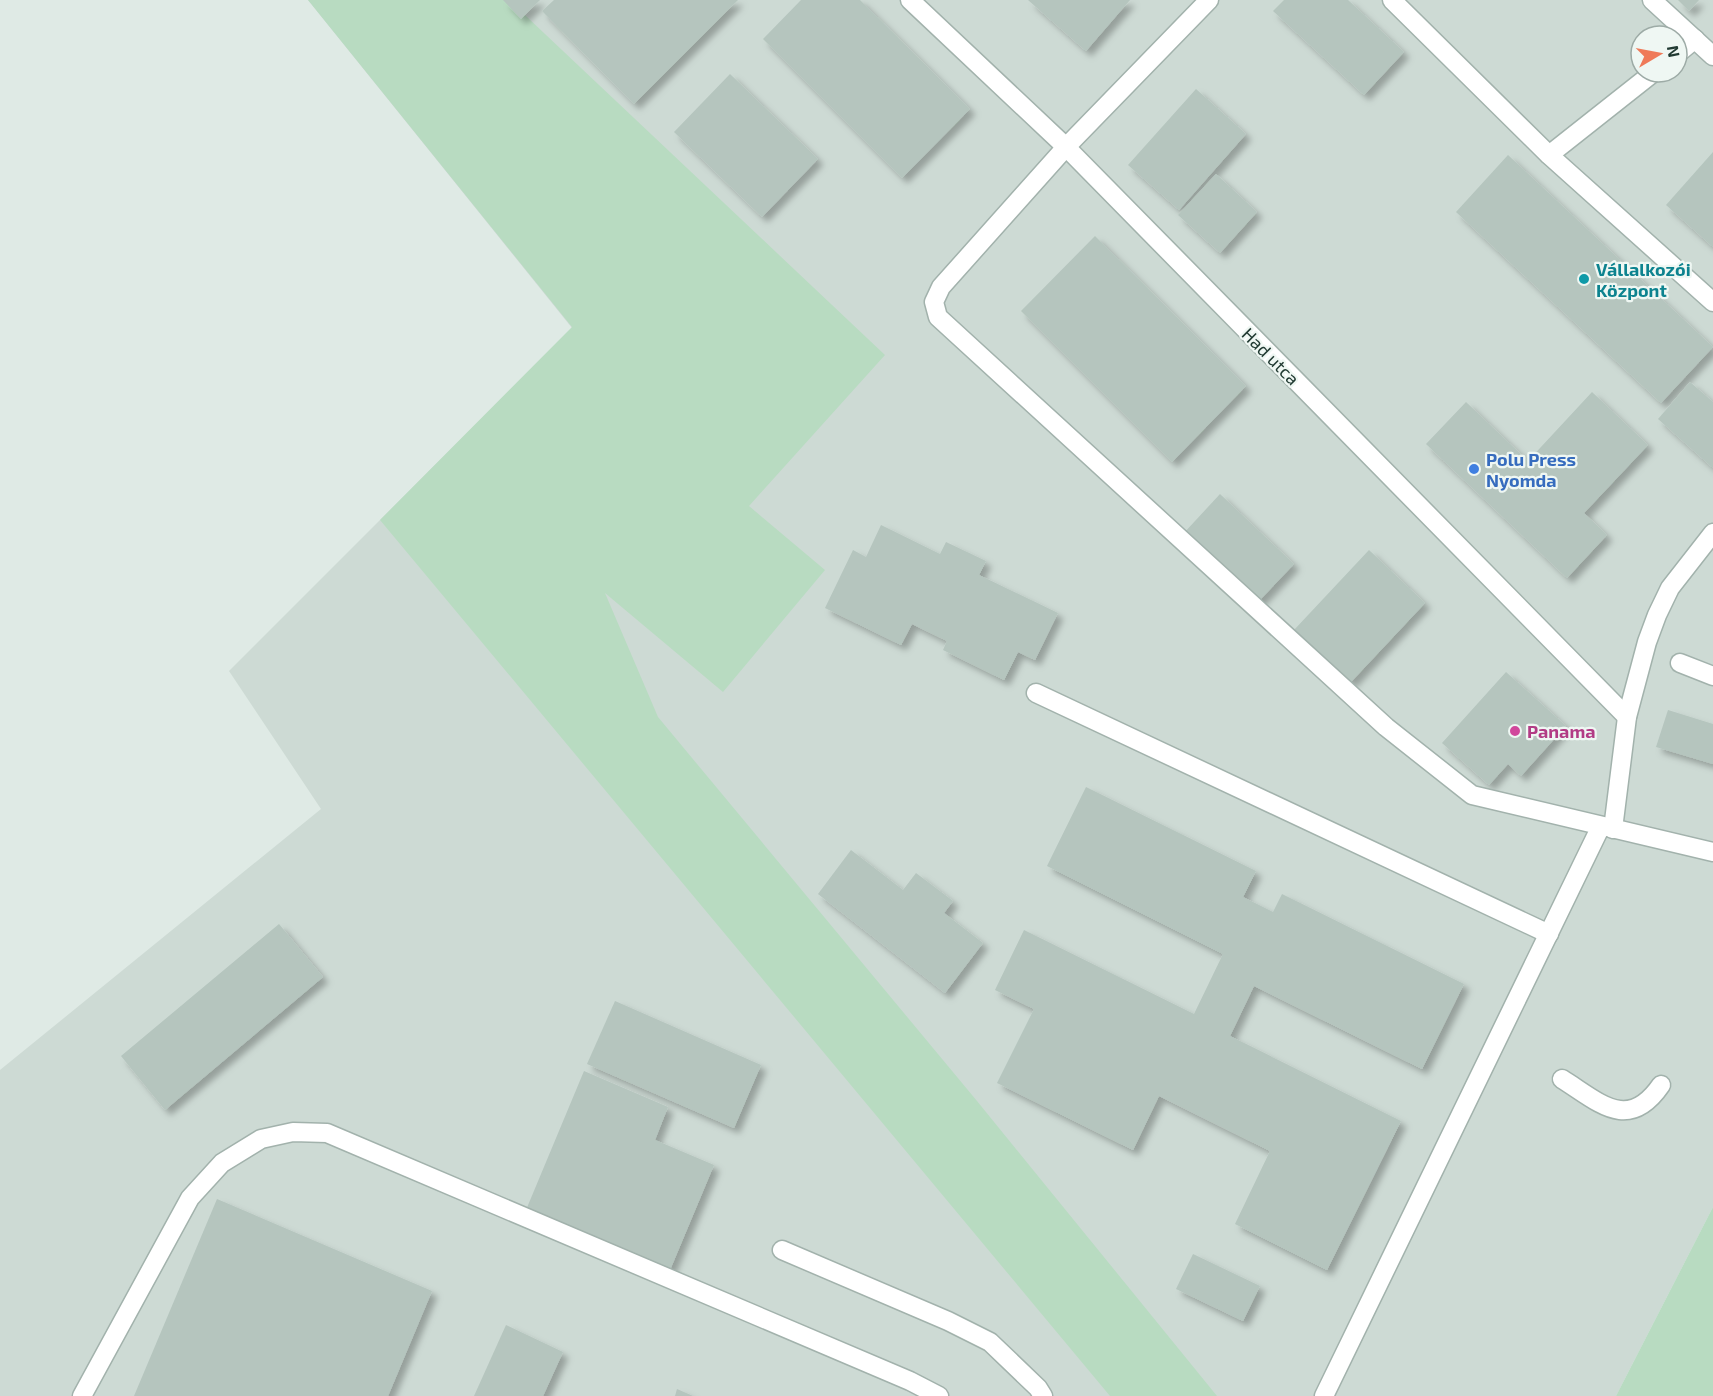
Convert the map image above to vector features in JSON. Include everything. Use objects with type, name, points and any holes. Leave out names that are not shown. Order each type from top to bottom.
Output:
[{"type":"street","name":"Had utca","points":[[910,0],[1066,147],[1627,717]]},
{"type":"street","points":[[1209,0],[1066,147],[940,287],[934,302],[938,317],[1386,727],[1472,795],[1713,852]]},
{"type":"street","points":[[1392,0],[1549,155],[1713,302]]},
{"type":"street","points":[[1652,0],[1713,56]]},
{"type":"street","points":[[1689,44],[1695,39]]},
{"type":"street","points":[[1549,155],[1639,84]]},
{"type":"street","points":[[1324,1396],[1549,934],[1607,827],[1627,717],[1647,642],[1657,615],[1677,578],[1713,533]]},
{"type":"street","points":[[1680,663],[1713,676]]},
{"type":"street","points":[[1036,693],[1549,934]]},
{"type":"street","points":[[1562,1080],[1607,1108],[1619,1112],[1646,1102],[1661,1085]]},
{"type":"street","points":[[82,1396],[190,1198],[222,1163],[261,1139],[293,1132],[327,1133],[899,1376],[939,1396]]},
{"type":"street","points":[[782,1250],[948,1320],[990,1342],[1038,1388],[1043,1396]]},
{"type":"shaded area","points":[[308,0],[1713,0],[1713,1207],[1616,1396],[0,1396],[0,1070],[321,809],[229,671],[572,328]]},
{"type":"green space","points":[[308,0],[509,0],[885,355],[749,506],[825,570],[723,692],[605,593],[658,717],[977,1101],[1217,1396],[1110,1396],[380,520],[572,327]]},
{"type":"green space","points":[[1713,1207],[1713,1396],[1616,1396]]},
{"type":"building","points":[[503,0],[540,0],[521,19]]},
{"type":"building","points":[[554,0],[738,0],[634,104],[542,11]]},
{"type":"building","points":[[801,0],[860,0],[970,109],[902,178],[763,39]]},
{"type":"building","points":[[1028,0],[1130,0],[1086,51]]},
{"type":"building","points":[[1284,0],[1348,0],[1404,52],[1364,95],[1273,11]]},
{"type":"building","points":[[1678,0],[1699,0],[1689,11]]},
{"type":"building","points":[[730,74],[818,159],[762,217],[674,132]]},
{"type":"building","points":[[1196,89],[1246,134],[1179,210],[1128,165]]},
{"type":"building","points":[[1713,152],[1713,247],[1666,205]]},
{"type":"building","name":"Vállalkozói Központ","points":[[1508,155],[1713,347],[1661,403],[1456,212]]},
{"type":"building","points":[[1216,174],[1257,212],[1220,253],[1178,215]]},
{"type":"building","points":[[1095,236],[1246,386],[1172,462],[1021,311]]},
{"type":"building","points":[[1690,382],[1713,402],[1713,468],[1658,419]]},
{"type":"building","points":[[1592,392],[1648,445],[1584,513],[1607,535],[1567,578],[1426,444],[1466,402],[1528,461]]},
{"type":"building","points":[[1220,494],[1294,564],[1257,603],[1183,534]]},
{"type":"building","points":[[881,525],[940,554],[946,542],[986,561],[979,575],[1058,613],[1035,660],[1018,652],[1004,680],[943,650],[947,641],[912,624],[901,645],[825,608],[853,550],[866,557]]},
{"type":"building","points":[[1369,550],[1425,603],[1350,683],[1294,630]]},
{"type":"building","points":[[1506,672],[1566,726],[1521,776],[1508,764],[1489,785],[1442,743]]},
{"type":"building","points":[[1668,710],[1713,724],[1713,764],[1656,747]]},
{"type":"building","points":[[1086,787],[1256,871],[1243,897],[1273,912],[1282,894],[1464,984],[1422,1069],[1254,986],[1230,1036],[1401,1121],[1327,1270],[1235,1224],[1270,1151],[1159,1096],[1133,1150],[997,1083],[1034,1009],[995,990],[1024,930],[1194,1014],[1223,954],[1047,866]]},
{"type":"building","points":[[851,850],[903,890],[916,873],[953,901],[944,913],[983,943],[945,993],[818,894]]},
{"type":"building","points":[[279,924],[323,977],[165,1110],[121,1056]]},
{"type":"building","points":[[615,1001],[761,1065],[734,1128],[587,1064]]},
{"type":"building","points":[[584,1071],[668,1107],[655,1140],[714,1165],[670,1270],[526,1210]]},
{"type":"building","points":[[217,1199],[432,1291],[388,1396],[134,1396]]},
{"type":"building","points":[[1193,1254],[1260,1286],[1243,1321],[1176,1289]]},
{"type":"building","points":[[506,1325],[563,1352],[543,1396],[474,1396]]},
{"type":"building","points":[[677,1389],[693,1396],[675,1396]]},
{"type":"place","name":"Vállalkozói Központ","points":[[1584,279]]},
{"type":"place","name":"Polu Press Nyomda","points":[[1474,469]]},
{"type":"place","name":"Panama","points":[[1515,731]]}]
